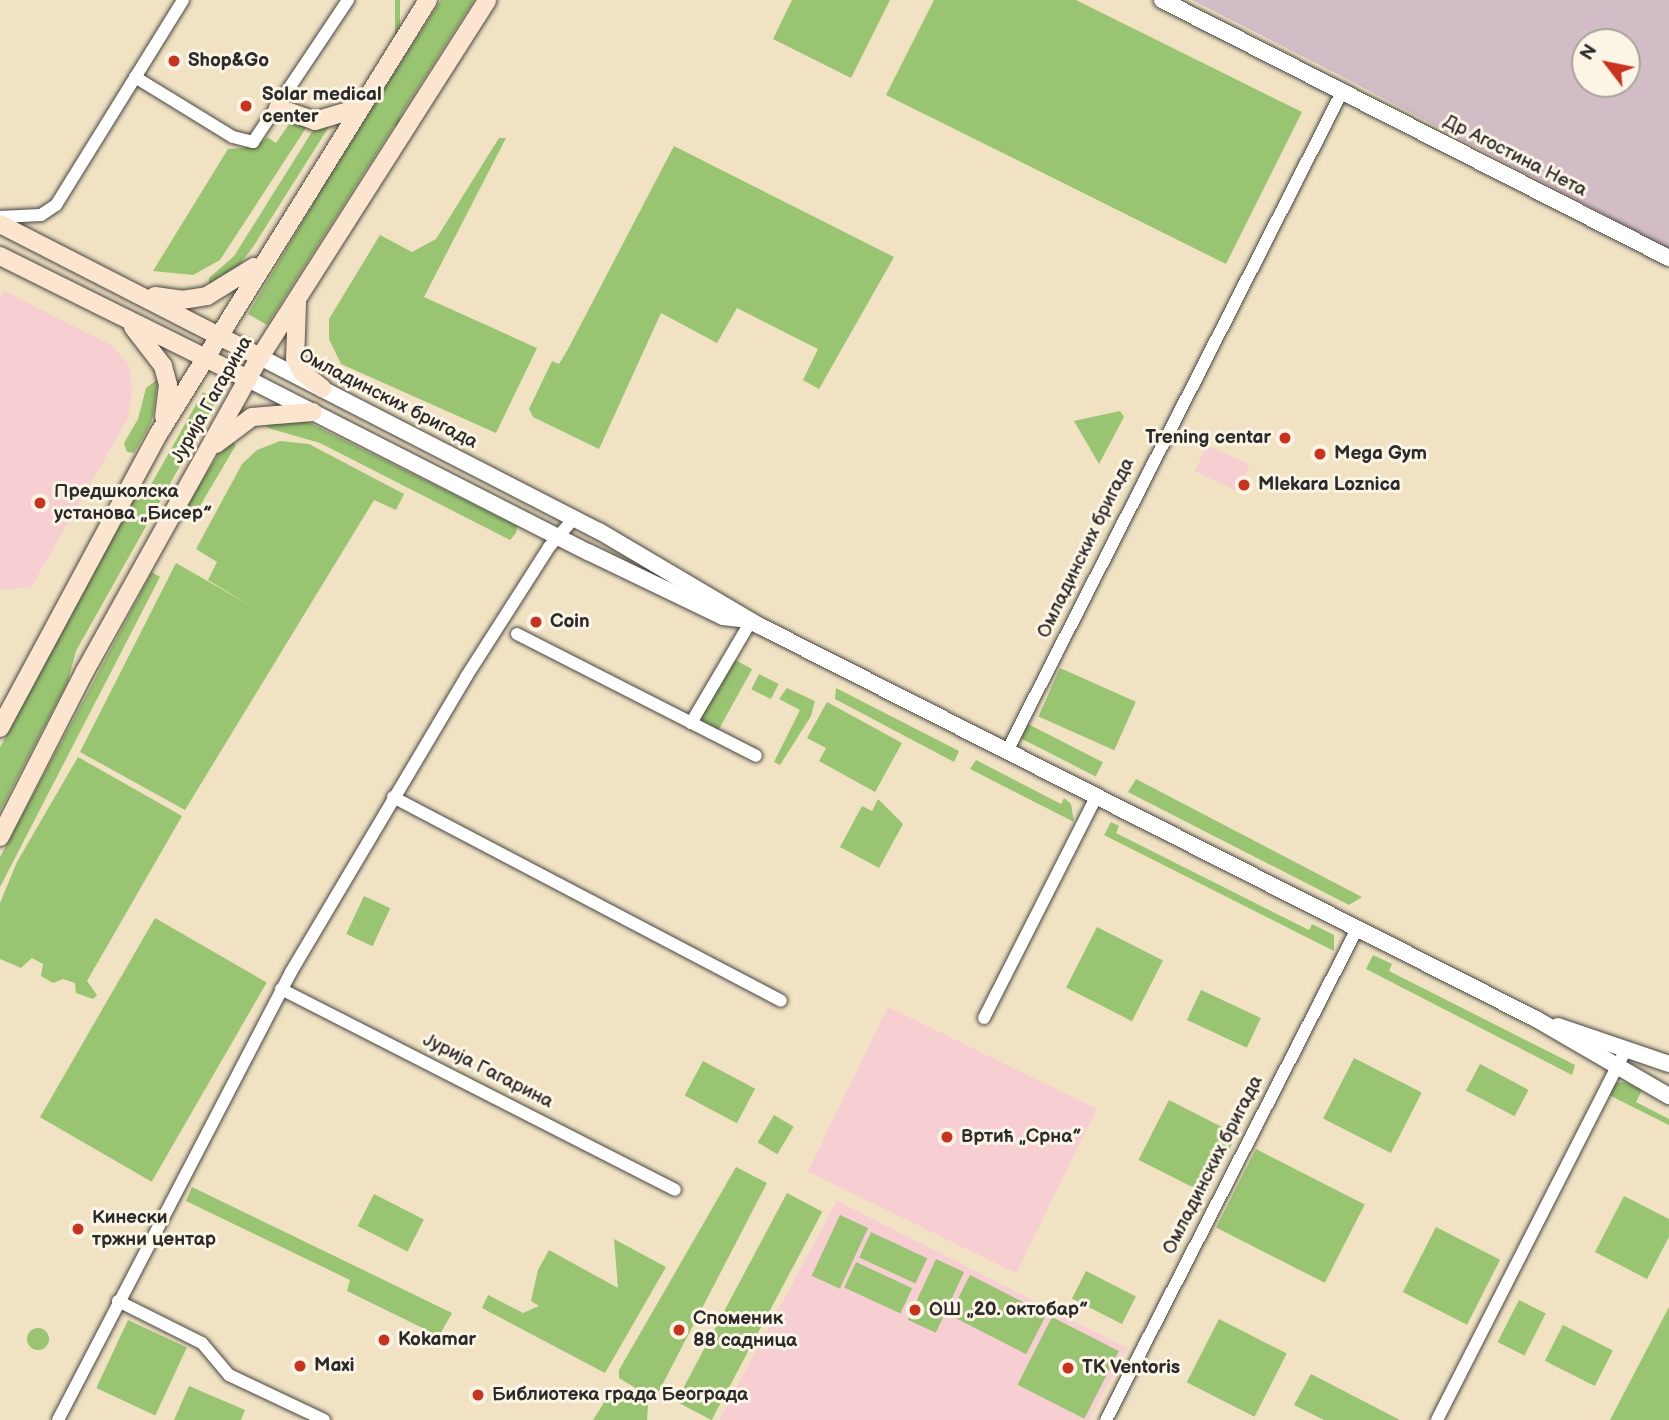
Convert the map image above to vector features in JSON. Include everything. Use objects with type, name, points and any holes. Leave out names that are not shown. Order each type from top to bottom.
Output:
[{"type":"main road","name":"Јурија Гагарина","points":[[0,729],[159,433],[264,258],[428,0]]},
{"type":"main road","name":"Јурија Гагарина","points":[[0,837],[197,468],[260,357],[487,0]]},
{"type":"main road","points":[[278,108],[315,121],[359,108]]},
{"type":"main road","name":"Омладинских бригада","points":[[0,225],[260,357]]},
{"type":"main road","name":"Омладинских бригада","points":[[0,256],[248,379]]},
{"type":"main road","points":[[136,293],[182,300],[207,296],[264,258]]},
{"type":"main road","points":[[298,296],[295,359],[302,372],[322,388]]},
{"type":"main road","points":[[123,317],[155,352],[166,377],[166,408],[159,433]]},
{"type":"main road","points":[[197,468],[228,433],[252,417],[313,412]]},
{"type":"street","points":[[0,217],[41,215],[56,205],[183,0]]},
{"type":"street","points":[[135,77],[242,142],[259,136],[348,0]]},
{"type":"street","name":"Др Агостина Нета","points":[[1162,0],[1669,258]]},
{"type":"street","name":"Омладинских бригада","points":[[1007,751],[1342,92]]},
{"type":"street","name":"Омладинских бригада","points":[[260,357],[574,518],[724,601],[751,621],[1536,1019],[1616,1068],[1669,1096]]},
{"type":"street","name":"Омладинских бригада","points":[[248,379],[557,537],[723,617],[751,621]]},
{"type":"street","points":[[58,1420],[281,989],[393,797],[557,537],[574,518]]},
{"type":"street","points":[[691,723],[751,621]]},
{"type":"street","points":[[517,634],[756,756]]},
{"type":"street","points":[[393,797],[781,1001]]},
{"type":"street","points":[[984,1018],[1096,797]]},
{"type":"street","name":"Омладинских бригада","points":[[1106,1420],[1357,929]]},
{"type":"street","name":"Јурија Гагарина","points":[[281,989],[675,1190]]},
{"type":"street","name":"Омладинских бригада","points":[[1536,1019],[1669,1064]]},
{"type":"street","points":[[1437,1420],[1626,1049]]},
{"type":"street","points":[[118,1301],[202,1343],[229,1375],[324,1420]]},
{"type":"shaded area","points":[[1192,0],[1669,0],[1669,249],[1343,77]]},
{"type":"shaded area","name":"Предшколска установа „Бисер”","points":[[4,291],[113,346],[129,365],[132,389],[128,418],[31,587],[0,590],[0,298]]},
{"type":"shaded area","points":[[1207,445],[1250,465],[1237,491],[1195,471]]},
{"type":"shaded area","name":"Вртић „Срна”","points":[[888,1007],[1097,1109],[1016,1273],[808,1171]]},
{"type":"shaded area","name":"ОШ „20. октобар”","points":[[837,1201],[1127,1348],[1089,1420],[719,1420]]},
{"type":"green space","points":[[395,0],[400,0],[400,130],[395,130]]},
{"type":"green space","points":[[441,0],[474,0],[267,325],[248,314],[355,133]]},
{"type":"green space","points":[[792,0],[890,0],[851,78],[773,39]]},
{"type":"green space","points":[[934,0],[1076,0],[1302,112],[1226,264],[886,95]]},
{"type":"green space","points":[[332,122],[253,247],[234,272],[209,289],[209,278],[234,256],[315,127]]},
{"type":"green space","points":[[290,123],[308,125],[220,260],[193,275],[153,271],[228,149],[257,147],[267,137],[276,143]]},
{"type":"green space","points":[[499,138],[506,138],[424,297],[537,348],[496,433],[341,364],[329,339],[329,319],[380,235],[412,252],[436,239]]},
{"type":"green space","points":[[674,146],[894,257],[819,389],[803,380],[818,349],[737,308],[717,343],[661,313],[599,449],[533,417],[529,409],[552,361],[559,364],[568,349]]},
{"type":"green space","points":[[158,379],[152,421],[134,453],[127,452],[124,443],[138,419],[146,388]]},
{"type":"green space","points":[[203,392],[217,400],[76,651],[68,681],[0,811],[0,747],[134,499],[141,488],[148,490]]},
{"type":"green space","points":[[1120,411],[1124,417],[1099,464],[1074,421]]},
{"type":"green space","points":[[285,417],[308,422],[517,526],[516,533],[510,540],[320,443],[268,428],[264,419]]},
{"type":"green space","points":[[228,439],[236,445],[197,511],[185,508]]},
{"type":"green space","points":[[280,441],[309,444],[404,494],[396,510],[374,500],[185,810],[80,752],[176,563],[253,607],[208,580],[217,562],[196,549],[242,464],[257,450]]},
{"type":"green space","points":[[152,572],[160,577],[0,887],[0,857]]},
{"type":"green space","points":[[732,658],[752,669],[717,733],[697,722]]},
{"type":"green space","points":[[1060,668],[1136,702],[1114,750],[1038,716]]},
{"type":"green space","points":[[759,674],[779,684],[771,699],[751,689]]},
{"type":"green space","points":[[787,688],[815,701],[811,716],[780,765],[774,762],[800,710],[779,699]]},
{"type":"green space","points":[[836,688],[959,751],[954,762],[835,699]]},
{"type":"green space","points":[[827,702],[902,743],[875,792],[819,761],[826,748],[807,738]]},
{"type":"green space","points":[[1028,724],[1103,762],[1096,776],[1021,738]]},
{"type":"green space","points":[[78,757],[182,816],[87,981],[97,995],[93,999],[76,993],[75,983],[63,979],[53,983],[41,976],[43,964],[32,958],[21,968],[0,959],[0,903],[17,862]]},
{"type":"green space","points":[[976,760],[1061,804],[1064,798],[1071,804],[1074,822],[970,769]]},
{"type":"green space","points":[[1136,779],[1362,897],[1349,905],[1128,792]]},
{"type":"green space","points":[[878,799],[903,824],[879,868],[840,847],[862,806],[872,811]]},
{"type":"green space","points":[[1111,822],[1119,826],[1116,833],[1309,930],[1312,924],[1334,935],[1334,951],[1104,835]]},
{"type":"green space","points":[[364,896],[390,908],[373,946],[346,934]]},
{"type":"green space","points":[[155,918],[267,982],[152,1182],[40,1117]]},
{"type":"green space","points":[[1097,927],[1163,961],[1132,1021],[1066,988]]},
{"type":"green space","points":[[1373,955],[1392,964],[1389,971],[1575,1065],[1572,1075],[1366,969]]},
{"type":"green space","points":[[1201,990],[1261,1018],[1247,1048],[1187,1020]]},
{"type":"green space","points":[[1354,1058],[1422,1093],[1391,1153],[1323,1119]]},
{"type":"green space","points":[[703,1061],[755,1089],[737,1123],[685,1095]]},
{"type":"green space","points":[[1480,1064],[1529,1090],[1514,1116],[1466,1090]]},
{"type":"green space","points":[[1624,1082],[1642,1090],[1636,1102],[1669,1119],[1669,1125],[1609,1095],[1614,1083]]},
{"type":"green space","points":[[1169,1100],[1237,1135],[1206,1194],[1139,1160]]},
{"type":"green space","points":[[774,1115],[794,1127],[777,1154],[758,1142]]},
{"type":"green space","points":[[1256,1149],[1365,1204],[1325,1283],[1216,1227]]},
{"type":"green space","points":[[736,1167],[767,1183],[658,1393],[649,1396],[619,1378],[619,1370]]},
{"type":"green space","points":[[192,1187],[452,1313],[439,1336],[347,1291],[350,1280],[186,1201]]},
{"type":"green space","points":[[787,1193],[822,1212],[712,1420],[676,1401]]},
{"type":"green space","points":[[374,1194],[424,1219],[408,1251],[358,1226]]},
{"type":"green space","points":[[1624,1196],[1669,1219],[1669,1237],[1647,1279],[1595,1252]]},
{"type":"green space","points":[[840,1215],[868,1228],[840,1289],[812,1276]]},
{"type":"green space","points":[[1436,1227],[1500,1260],[1467,1325],[1403,1292]]},
{"type":"green space","points":[[871,1232],[927,1258],[915,1284],[859,1257]]},
{"type":"green space","points":[[614,1239],[666,1267],[605,1373],[482,1308],[488,1295],[523,1313],[539,1306],[531,1301],[538,1270],[549,1250],[618,1288]]},
{"type":"green space","points":[[936,1259],[964,1272],[936,1333],[908,1320]]},
{"type":"green space","points":[[856,1262],[912,1288],[900,1314],[844,1287]]},
{"type":"green space","points":[[1086,1271],[1136,1296],[1122,1324],[1072,1299]]},
{"type":"green space","points":[[970,1275],[1047,1314],[1026,1354],[950,1315]]},
{"type":"green space","points":[[1519,1300],[1546,1314],[1524,1355],[1498,1342]]},
{"type":"green space","points":[[1669,1307],[1669,1420],[1610,1420]]},
{"type":"green space","name":"TK Ventoris","points":[[1052,1317],[1119,1351],[1084,1419],[1017,1385]]},
{"type":"green space","points":[[1219,1319],[1287,1354],[1254,1417],[1187,1382]]},
{"type":"green space","points":[[128,1320],[187,1347],[155,1415],[96,1388]]},
{"type":"green space","points":[[1563,1325],[1613,1350],[1595,1386],[1545,1361]]},
{"type":"green space","points":[[38,1328],[46,1331],[49,1339],[46,1347],[38,1350],[30,1347],[27,1339],[30,1331]]},
{"type":"green space","points":[[1311,1374],[1400,1420],[1324,1420],[1294,1405]]},
{"type":"green space","points":[[189,1386],[245,1410],[241,1420],[174,1420]]},
{"type":"green space","points":[[614,1387],[648,1405],[647,1420],[593,1420]]},
{"type":"place","name":"Shop&Go","points":[[174,61]]},
{"type":"place","name":"Solar medical center","points":[[246,106]]},
{"type":"place","name":"Trening centar","points":[[1285,438]]},
{"type":"place","name":"Mega Gym","points":[[1320,454]]},
{"type":"place","name":"Mlekara Loznica","points":[[1244,485]]},
{"type":"place","name":"Предшколска установа „Бисер”","points":[[40,503]]},
{"type":"place","name":"Coin","points":[[536,622]]},
{"type":"place","name":"Вртић „Срна”","points":[[947,1137]]},
{"type":"place","name":"Кинески тржни центар","points":[[78,1229]]},
{"type":"place","name":"ОШ „20. октобар”","points":[[915,1310]]},
{"type":"place","name":"Споменик 88 садница","points":[[679,1330]]},
{"type":"place","name":"Kokamar","points":[[384,1340]]},
{"type":"place","name":"Maxi","points":[[300,1366]]},
{"type":"place","name":"TK Ventoris","points":[[1068,1368]]},
{"type":"place","name":"Библиотека града Београда","points":[[478,1395]]}]
